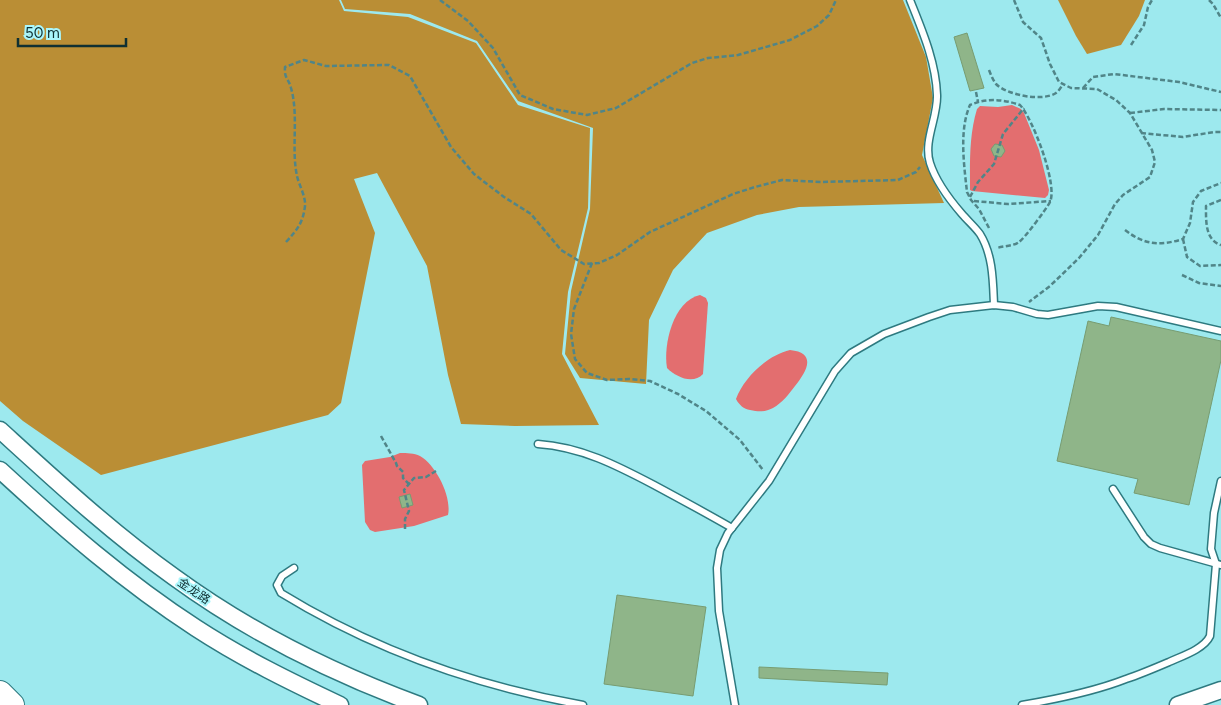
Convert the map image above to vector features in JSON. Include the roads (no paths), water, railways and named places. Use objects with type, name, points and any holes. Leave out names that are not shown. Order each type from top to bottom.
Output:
[{"type":"highway","points":[[0,693],[12,705]]},
{"type":"street","name":"金龙路","points":[[0,430],[118,533],[174,577],[211,602],[289,648],[328,668],[418,705]]},
{"type":"street","points":[[0,470],[92,551],[157,601],[236,652],[340,705]]},
{"type":"street","points":[[1178,705],[1221,690]]},
{"type":"lane","points":[[910,0],[926,40],[936,77],[938,96],[929,155],[937,177],[949,198],[980,234],[986,247],[993,282],[994,305]]},
{"type":"lane","points":[[735,705],[719,611],[717,588],[720,550],[723,541],[732,528],[770,481],[828,381],[842,361],[851,353],[884,334],[928,316],[950,310],[994,305],[1048,315],[1098,306],[1221,330]]},
{"type":"lane","points":[[538,444],[574,449],[611,462],[732,528]]},
{"type":"lane","points":[[1022,705],[1126,680],[1204,644],[1210,636],[1218,565],[1210,549],[1214,513],[1221,481]]},
{"type":"lane","points":[[1113,488],[1144,537],[1151,544],[1218,565]]},
{"type":"lane","points":[[294,568],[279,580],[277,585],[281,593],[362,638],[447,671],[505,688],[583,705]]}]
